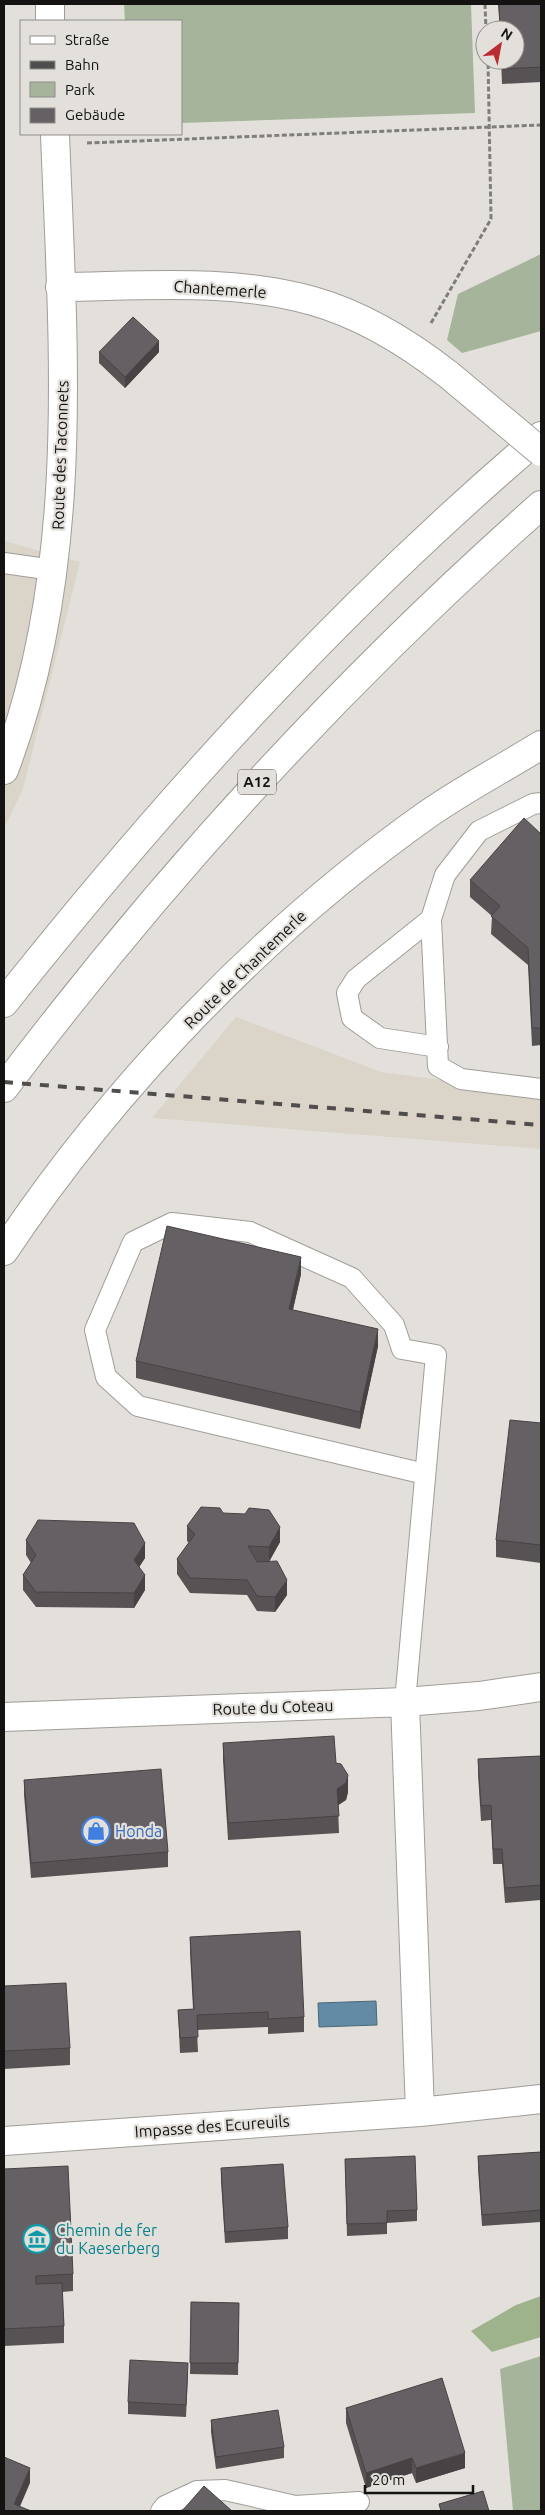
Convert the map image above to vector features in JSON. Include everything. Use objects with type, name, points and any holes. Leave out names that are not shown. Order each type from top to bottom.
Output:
[{"type":"main road","points":[[50,4],[50,20]]},
{"type":"main road","name":"Route des Taconnets","points":[[4,770],[34,673],[53,570],[62,482],[64,423],[55,135]]},
{"type":"main road","name":"Chantemerle","points":[[60,287],[194,285],[254,288],[314,301],[368,322],[415,349],[541,452]]},
{"type":"main road","points":[[4,1003],[126,852],[264,699],[396,567],[541,436]]},
{"type":"main road","name":"A12","points":[[4,1088],[109,952],[229,812],[362,672],[430,606],[541,504]]},
{"type":"main road","name":"Route de Chantemerle","points":[[4,1251],[114,1106],[171,1040],[230,980],[293,922],[398,837],[429,814],[541,745]]},
{"type":"main road","name":"Route du Coteau","points":[[4,1717],[405,1702],[479,1696],[541,1687]]},
{"type":"main road","points":[[405,1702],[420,2112]]},
{"type":"main road","name":"Impasse des Ecureuils","points":[[4,2141],[420,2112],[541,2099]]},
{"type":"lane","points":[[4,563],[53,570]]},
{"type":"lane","points":[[438,1056],[431,918],[445,875],[479,831],[533,804],[541,803]]},
{"type":"lane","points":[[431,918],[356,979],[346,993],[352,1018],[380,1038],[438,1056],[461,1079],[541,1089]]},
{"type":"lane","points":[[405,1702],[436,1355],[402,1349],[394,1325],[352,1278],[250,1232],[172,1223],[133,1242],[95,1330],[106,1377],[138,1406],[425,1474]]},
{"type":"lane","points":[[161,2511],[165,2506],[197,2491],[224,2490],[295,2506],[359,2502]]},
{"type":"path","points":[[485,4],[486,20]]},
{"type":"path","points":[[415,349],[492,219],[488,70]]},
{"type":"path","points":[[85,143],[541,125]]},
{"type":"shaded area","points":[[4,541],[80,562],[23,789],[4,829]]},
{"type":"shaded area","points":[[236,1017],[381,1072],[541,1093],[541,1149],[152,1118]]},
{"type":"green space","points":[[124,4],[471,4],[475,113],[182,123],[182,20],[125,20]]},
{"type":"green space","points":[[541,254],[541,331],[462,353],[447,340],[458,294]]},
{"type":"green space","points":[[541,2296],[541,2337],[492,2352],[471,2331],[516,2305]]},
{"type":"green space","points":[[541,2356],[541,2511],[513,2511],[500,2369]]},
{"type":"water","points":[[376,2001],[377,2025],[319,2027],[318,2003]]},
{"type":"building","points":[[499,4],[541,4],[541,67],[525,68],[525,20],[500,20]]},
{"type":"building","points":[[133,317],[159,341],[125,377],[99,352]]},
{"type":"building","points":[[524,818],[541,834],[541,1028],[532,1028],[528,948],[491,916],[500,906],[470,880]]},
{"type":"building","points":[[167,1226],[301,1257],[289,1309],[378,1329],[360,1412],[136,1361]]},
{"type":"building","points":[[510,1420],[541,1423],[541,1545],[496,1540]]},
{"type":"building","points":[[201,1507],[220,1508],[223,1513],[245,1514],[249,1508],[269,1510],[280,1527],[269,1547],[248,1546],[257,1562],[277,1561],[287,1580],[275,1597],[257,1596],[247,1580],[190,1578],[177,1559],[195,1534],[187,1526]]},
{"type":"building","points":[[38,1520],[134,1523],[145,1543],[134,1560],[145,1575],[134,1593],[36,1592],[23,1575],[36,1555],[26,1540]]},
{"type":"building","points":[[334,1736],[336,1763],[341,1764],[348,1775],[346,1783],[337,1789],[339,1816],[228,1823],[223,1743]]},
{"type":"building","points":[[541,1756],[541,1885],[505,1888],[502,1849],[493,1849],[491,1805],[481,1806],[478,1759]]},
{"type":"building","name":"Honda","points":[[161,1769],[168,1852],[31,1863],[24,1780]]},
{"type":"building","points":[[300,1931],[304,2017],[268,2019],[268,2012],[197,2015],[198,2037],[180,2038],[178,2010],[194,2009],[190,1937]]},
{"type":"building","points":[[66,1983],[70,2048],[4,2051],[4,1986]]},
{"type":"building","points":[[541,2152],[541,2210],[482,2215],[478,2156]]},
{"type":"building","points":[[415,2156],[417,2210],[387,2211],[387,2223],[347,2224],[345,2159]]},
{"type":"building","points":[[283,2164],[288,2227],[225,2232],[221,2168]]},
{"type":"building","name":"Chemin de fer du Kaeserberg","points":[[68,2166],[73,2274],[36,2276],[36,2284],[62,2283],[64,2326],[4,2329],[4,2169]]},
{"type":"building","points":[[191,2302],[239,2303],[238,2363],[190,2363]]},
{"type":"building","points":[[130,2360],[188,2363],[186,2405],[128,2402]]},
{"type":"building","points":[[442,2378],[465,2453],[416,2468],[412,2458],[366,2473],[346,2408]]},
{"type":"building","points":[[278,2410],[284,2447],[216,2457],[211,2420]]},
{"type":"building","points":[[4,2457],[30,2468],[14,2504],[31,2511],[4,2511]]},
{"type":"building","points":[[204,2486],[232,2511],[182,2511]]},
{"type":"building","points":[[483,2491],[489,2511],[441,2511],[439,2504]]},
{"type":"railway","points":[[4,1082],[541,1125]]},
{"type":"place","name":"Honda","points":[[96,1831]]},
{"type":"place","name":"Chemin de fer du Kaeserberg","points":[[37,2239]]}]
